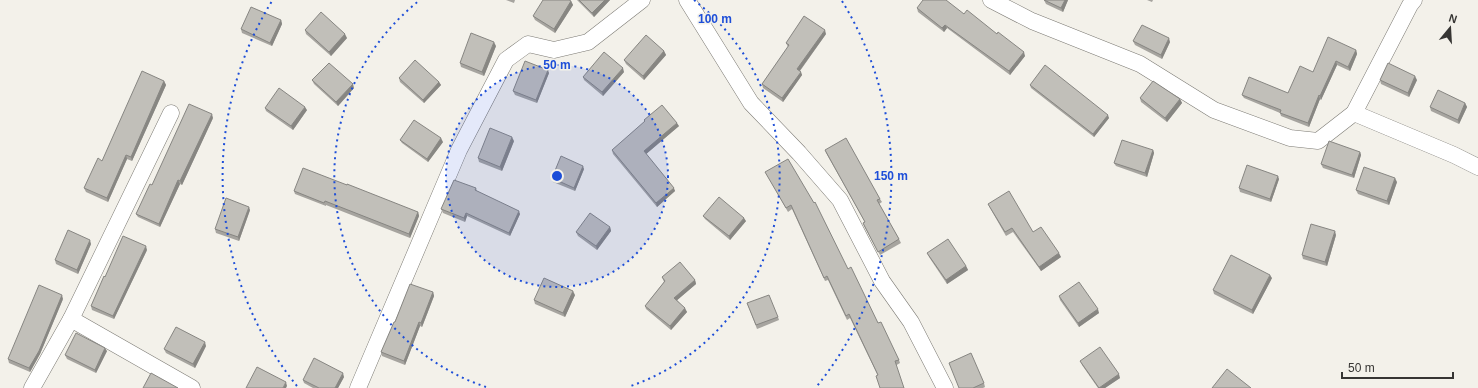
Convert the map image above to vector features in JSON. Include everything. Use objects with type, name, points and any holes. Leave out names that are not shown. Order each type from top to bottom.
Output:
[{"type":"street","points":[[358,388],[460,150],[506,60],[528,44],[554,50],[588,42],[642,0]]},
{"type":"street","points":[[688,0],[751,103],[799,153],[840,200],[882,281],[912,322],[945,388]]},
{"type":"street","points":[[991,0],[1032,21],[1140,64],[1214,110],[1290,138],[1318,141],[1354,113],[1414,0]]},
{"type":"street","points":[[32,388],[71,319],[171,113]]},
{"type":"street","points":[[1354,113],[1454,155],[1478,167]]},
{"type":"street","points":[[71,319],[192,388]]},
{"type":"building","points":[[543,0],[571,1],[554,29],[533,16]]},
{"type":"building","points":[[579,0],[605,0],[592,13]]},
{"type":"building","points":[[923,0],[946,0],[964,14],[967,10],[997,34],[998,32],[1024,52],[1009,71],[945,25],[942,28],[917,8]]},
{"type":"building","points":[[1044,0],[1065,0],[1061,8]]},
{"type":"building","points":[[251,7],[281,20],[270,43],[241,29]]},
{"type":"building","points":[[321,12],[345,34],[329,52],[305,30]]},
{"type":"building","points":[[804,16],[825,30],[797,69],[801,72],[782,98],[762,84],[789,45],[786,43]]},
{"type":"building","points":[[1142,25],[1169,38],[1161,55],[1133,41]]},
{"type":"building","points":[[471,33],[494,42],[482,72],[460,63]]},
{"type":"building","points":[[646,35],[664,51],[643,76],[624,60]]},
{"type":"building","points":[[1328,37],[1356,50],[1348,67],[1336,61],[1320,96],[1319,95],[1308,123],[1280,113],[1281,110],[1242,95],[1249,77],[1288,93],[1300,66],[1313,72]]},
{"type":"building","points":[[604,52],[623,68],[602,92],[583,77]]},
{"type":"building","points":[[415,60],[439,82],[423,100],[399,78]]},
{"type":"building","points":[[525,61],[548,70],[536,100],[513,91]]},
{"type":"building","points":[[329,63],[353,84],[336,102],[312,80]]},
{"type":"building","points":[[1388,63],[1415,76],[1408,93],[1380,80]]},
{"type":"building","points":[[1045,65],[1108,115],[1093,134],[1030,85]]},
{"type":"building","points":[[142,71],[164,81],[131,157],[126,155],[107,198],[84,188],[98,158],[102,161]]},
{"type":"building","points":[[1153,81],[1180,99],[1165,118],[1140,98]]},
{"type":"building","points":[[279,88],[305,107],[291,126],[265,108]]},
{"type":"building","points":[[1438,90],[1465,103],[1458,120],[1430,107]]},
{"type":"building","points":[[189,104],[212,114],[180,181],[178,180],[159,224],[136,214],[150,184],[152,185]]},
{"type":"building","points":[[662,105],[677,123],[644,151],[674,188],[656,203],[612,150]]},
{"type":"building","points":[[414,120],[441,138],[427,159],[400,140]]},
{"type":"building","points":[[490,128],[512,137],[500,167],[478,158]]},
{"type":"building","points":[[846,138],[880,199],[877,200],[899,239],[878,252],[863,223],[865,222],[825,150]]},
{"type":"building","points":[[1122,140],[1153,150],[1145,173],[1114,163]]},
{"type":"building","points":[[1329,141],[1360,152],[1352,175],[1321,164]]},
{"type":"building","points":[[561,156],[583,166],[574,188],[552,178]]},
{"type":"building","points":[[788,159],[814,203],[815,202],[848,269],[851,267],[878,323],[881,322],[899,360],[895,361],[904,388],[880,388],[876,376],[878,375],[849,314],[846,316],[827,276],[824,278],[791,205],[786,208],[765,172]]},
{"type":"building","points":[[1247,165],[1278,176],[1270,199],[1239,188]]},
{"type":"building","points":[[1364,167],[1395,178],[1387,201],[1356,190]]},
{"type":"building","points":[[303,168],[418,212],[409,234],[325,201],[324,203],[294,191]]},
{"type":"building","points":[[454,180],[476,188],[475,190],[519,211],[509,233],[466,213],[464,218],[441,209]]},
{"type":"building","points":[[1009,191],[1033,232],[1041,227],[1059,253],[1039,267],[1012,228],[1005,232],[988,204]]},
{"type":"building","points":[[719,197],[744,218],[729,236],[703,216]]},
{"type":"building","points":[[226,198],[249,207],[238,237],[215,229]]},
{"type":"building","points":[[590,213],[610,227],[596,246],[576,232]]},
{"type":"building","points":[[1311,224],[1335,231],[1325,262],[1302,255]]},
{"type":"building","points":[[68,230],[90,240],[77,270],[55,260]]},
{"type":"building","points":[[123,236],[146,246],[113,316],[91,306]]},
{"type":"building","points":[[948,239],[966,266],[946,280],[927,253]]},
{"type":"building","points":[[1231,255],[1270,275],[1252,310],[1213,290]]},
{"type":"building","points":[[680,262],[695,280],[674,298],[685,308],[670,326],[645,306],[665,281],[662,277]]},
{"type":"building","points":[[544,278],[573,291],[563,313],[534,300]]},
{"type":"building","points":[[1079,282],[1098,309],[1078,323],[1059,296]]},
{"type":"building","points":[[410,284],[433,292],[421,323],[419,322],[404,361],[381,352]]},
{"type":"building","points":[[39,285],[62,295],[39,351],[29,368],[8,359]]},
{"type":"building","points":[[769,295],[778,317],[756,325],[747,303]]},
{"type":"building","points":[[176,327],[205,342],[193,364],[164,349]]},
{"type":"building","points":[[76,333],[105,348],[95,370],[65,355]]},
{"type":"building","points":[[1100,347],[1119,374],[1099,388],[1080,361]]},
{"type":"building","points":[[971,353],[984,383],[973,388],[959,388],[949,363]]},
{"type":"building","points":[[314,358],[343,373],[335,388],[319,388],[303,380]]},
{"type":"building","points":[[257,367],[286,382],[283,388],[246,388]]},
{"type":"building","points":[[1227,369],[1251,388],[1212,388]]},
{"type":"building","points":[[151,373],[178,388],[143,388]]}]
